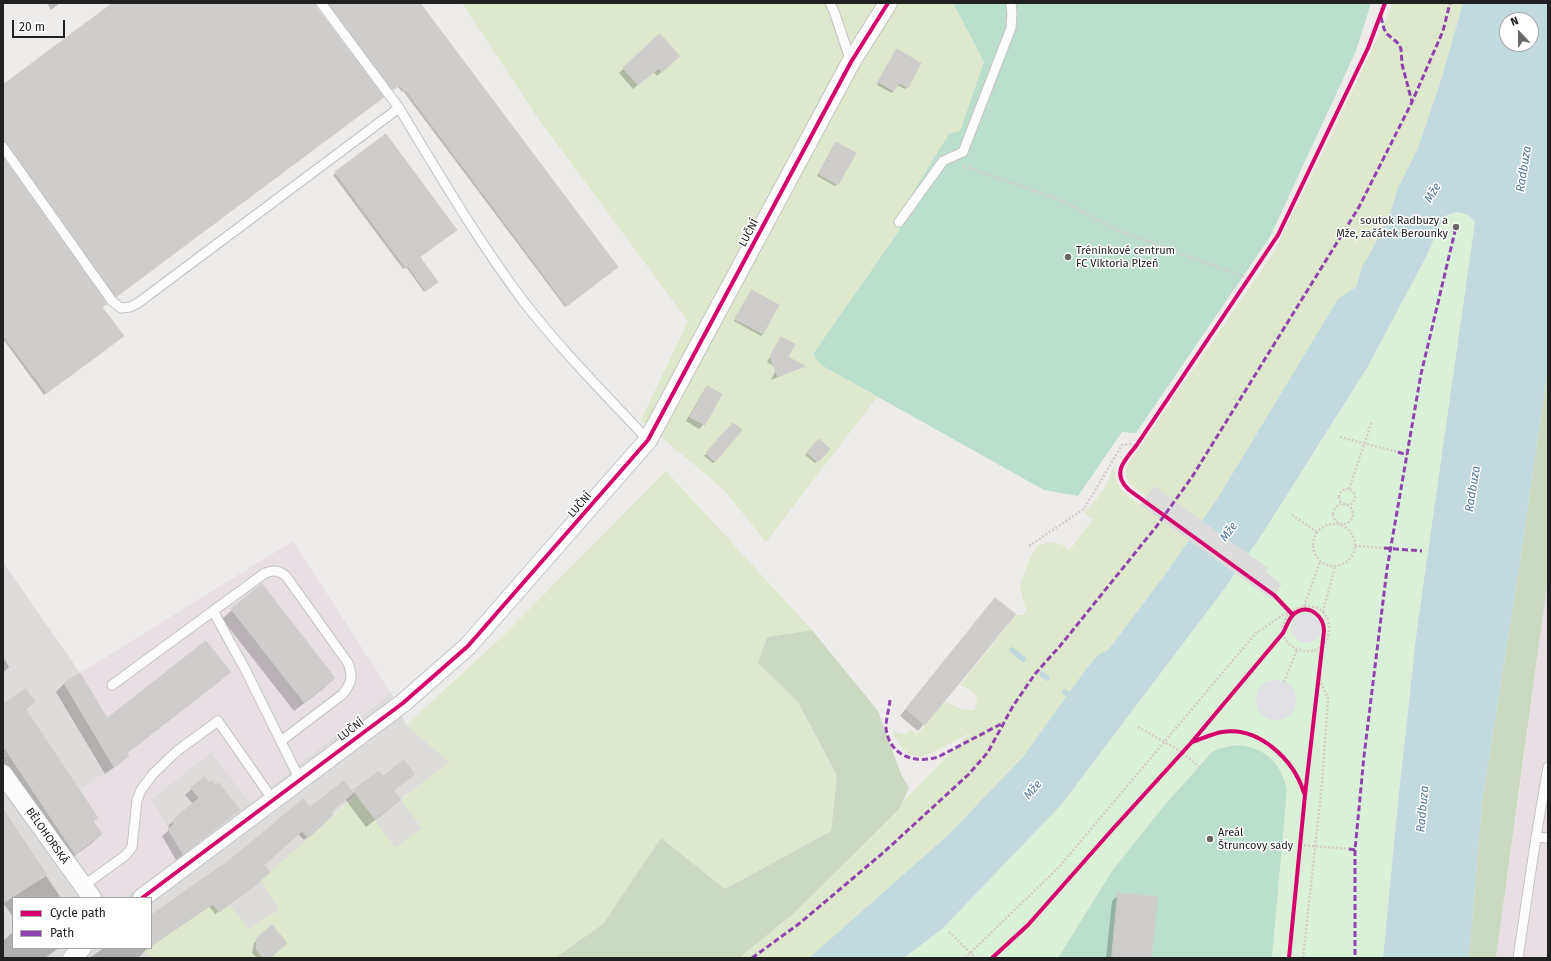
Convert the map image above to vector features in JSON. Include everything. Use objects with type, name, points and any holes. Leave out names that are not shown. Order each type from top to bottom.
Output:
[{"type":"street","name":"LUČNÍ","points":[[143,897],[403,703],[468,646],[648,440],[850,62],[888,3]]},
{"type":"street","name":"BĚLOHORSKÁ","points":[[3,774],[87,892]]},
{"type":"street","points":[[72,958],[81,949]]},
{"type":"lane","points":[[321,3],[399,108],[488,251],[525,303],[576,363],[648,440]]},
{"type":"lane","points":[[830,3],[835,14],[850,62]]},
{"type":"lane","points":[[899,222],[943,161],[963,152],[1010,28],[1012,13],[1011,3]]},
{"type":"lane","points":[[3,147],[112,301],[121,308],[130,308],[399,108]]},
{"type":"lane","points":[[112,685],[265,573],[273,570],[279,571],[286,576],[348,663],[352,674],[350,685],[344,694],[280,741]]},
{"type":"lane","points":[[213,611],[245,668],[300,780]]},
{"type":"lane","points":[[87,892],[126,855],[132,847],[137,800],[141,790],[153,774],[178,751],[218,721],[273,800]]},
{"type":"lane","points":[[1518,958],[1548,767]]},
{"type":"lane","points":[[1536,837],[1548,838]]},
{"type":"path","points":[[943,161],[967,166],[1063,201],[1114,229],[1250,279]]},
{"type":"path","points":[[1245,286],[1254,273]]},
{"type":"path","points":[[1349,489],[1372,421]]},
{"type":"path","points":[[1340,437],[1398,452]]},
{"type":"path","points":[[1132,452],[1140,440]]},
{"type":"path","points":[[1029,546],[1084,509],[1122,445],[1131,444],[1136,446]]},
{"type":"path","points":[[1349,489],[1344,490],[1340,496],[1341,501],[1345,504],[1352,509],[1352,519],[1348,524],[1340,524],[1335,523],[1324,526],[1317,532],[1312,545],[1314,554],[1320,562],[1329,566],[1342,565],[1348,561],[1354,553],[1355,546],[1352,534],[1348,529],[1340,524],[1334,519],[1333,511],[1338,505],[1345,504],[1352,503],[1355,499],[1353,491],[1349,489]]},
{"type":"path","points":[[1292,515],[1317,532]]},
{"type":"path","points":[[1355,546],[1384,548]]},
{"type":"path","points":[[1304,606],[1320,562]]},
{"type":"path","points":[[1323,612],[1335,566]]},
{"type":"path","points":[[1279,638],[1283,633],[1294,609],[1304,606],[1314,607],[1323,612],[1328,621],[1329,633],[1326,641],[1315,650],[1308,652],[1297,650],[1290,645],[1283,633]]},
{"type":"path","points":[[1286,607],[1292,613]]},
{"type":"path","points":[[965,958],[1059,866],[1256,633],[1292,613],[1301,610],[1307,610],[1318,614]]},
{"type":"path","points":[[1320,654],[1324,631]]},
{"type":"path","points":[[1284,682],[1297,650]]},
{"type":"path","points":[[1317,685],[1318,670]]},
{"type":"path","points":[[1303,958],[1322,783],[1328,698],[1318,677]]},
{"type":"path","points":[[1138,727],[1182,752],[1199,767]]},
{"type":"path","points":[[1177,758],[1186,748]]},
{"type":"path","points":[[1299,852],[1301,838]]},
{"type":"path","points":[[1300,845],[1349,849]]},
{"type":"path","points":[[949,932],[976,958]]},
{"type":"shaded area","points":[[293,541],[391,693],[250,802],[211,753],[151,799],[183,855],[124,897],[105,897],[75,854],[102,834],[93,821],[98,818],[79,790],[129,756],[80,673]]},
{"type":"shaded area","points":[[3,562],[80,673],[129,756],[114,767],[98,818],[102,834],[75,854],[105,897],[12,897],[12,949],[152,949],[152,897],[124,897],[183,855],[151,799],[211,752],[250,802],[391,693],[406,725],[450,762],[401,799],[422,828],[395,848],[356,795],[324,823],[279,910],[249,929],[234,958],[3,958]]},
{"type":"shaded area","points":[[1548,573],[1548,958],[1496,958],[1522,773]]},
{"type":"shaded area","points":[[1306,613],[1317,617],[1321,628],[1317,639],[1306,643],[1295,639],[1291,628],[1295,617]]},
{"type":"shaded area","points":[[1276,680],[1287,683],[1293,689],[1296,700],[1293,711],[1287,717],[1276,720],[1265,717],[1259,711],[1256,700],[1259,689],[1265,683]]},
{"type":"green space","points":[[462,3],[953,3],[984,62],[960,131],[949,134],[893,224],[900,228],[813,354],[821,365],[877,397],[766,542],[723,489],[641,420],[688,321],[539,120]]},
{"type":"green space","name":"Tréninkové centrum FC Viktoria Plzeň","points":[[953,3],[1371,3],[1356,51],[1270,237],[1136,433],[1122,432],[1078,496],[1044,490],[821,365],[813,354],[900,229],[893,224],[949,134],[960,131],[984,62]]},
{"type":"green space","points":[[1393,3],[1463,3],[1442,77],[1418,148],[1397,190],[1388,221],[1362,267],[1356,287],[1338,299],[1219,496],[1167,572],[1109,649],[1098,655],[1086,669],[1023,757],[947,836],[809,958],[739,958],[793,914],[970,733],[934,752],[919,757],[911,755],[902,748],[893,731],[906,734],[910,729],[917,735],[942,705],[947,702],[963,710],[975,710],[977,697],[971,690],[960,685],[1016,615],[1023,615],[1026,610],[1020,587],[1027,565],[1032,554],[1039,545],[1050,542],[1063,545],[1069,551],[1093,519],[1084,513],[1101,492],[1108,481],[1112,469],[1115,467],[1118,485],[1125,494],[1140,505],[1146,496],[1133,486],[1127,479],[1126,470],[1128,464],[1274,252],[1365,65]]},
{"type":"green space","points":[[1457,212],[1468,215],[1475,222],[1417,629],[1383,958],[1272,958],[1287,789],[1240,745],[1217,749],[1206,758],[1163,807],[1112,871],[1058,958],[904,958],[942,929],[1061,805],[1225,588],[1318,447],[1367,368],[1426,257],[1440,225],[1447,215]]},
{"type":"green space","points":[[1548,367],[1548,578],[1496,958],[1469,958],[1482,803],[1520,562]]},
{"type":"green space","points":[[666,471],[812,630],[767,637],[758,663],[798,702],[837,777],[831,831],[725,889],[661,839],[603,924],[555,958],[150,958],[144,950],[152,949],[152,945],[213,903],[219,912],[229,904],[249,929],[279,910],[261,880],[357,795],[395,848],[422,828],[401,800],[449,762],[406,725],[502,637]]},
{"type":"green space","points":[[812,630],[878,711],[901,774],[909,788],[899,809],[793,914],[739,958],[555,958],[603,924],[661,838],[725,889],[831,831],[837,776],[798,702],[758,663],[767,637]]},
{"type":"green space","name":"Areál Štruncovy sady","points":[[1240,745],[1258,750],[1271,759],[1280,772],[1287,789],[1272,958],[1058,958],[1112,871],[1163,807],[1211,753],[1228,746]]},
{"type":"water","points":[[1463,3],[1548,3],[1548,367],[1520,562],[1482,803],[1469,958],[1383,958],[1417,629],[1475,222],[1468,215],[1457,212],[1447,215],[1440,225],[1426,257],[1367,368],[1264,531],[1225,588],[1061,805],[942,929],[904,958],[809,958],[947,836],[1023,757],[1086,669],[1098,655],[1109,649],[1167,572],[1219,496],[1338,299],[1356,287],[1362,267],[1388,221],[1397,190],[1418,148],[1442,77]]},
{"type":"pier","points":[[1154,486],[1268,568],[1266,572],[1282,584],[1271,599],[1140,505]]},
{"type":"building","points":[[113,3],[315,3],[316,7],[384,97],[116,297],[8,144],[3,141],[3,85]]},
{"type":"building","points":[[328,3],[420,3],[618,267],[567,306],[406,90],[404,91],[400,85],[393,90]]},
{"type":"building","points":[[660,34],[680,56],[662,72],[659,68],[638,85],[623,68]]},
{"type":"building","points":[[897,49],[921,63],[908,88],[899,83],[894,91],[878,82]]},
{"type":"building","points":[[386,134],[457,230],[420,257],[438,282],[426,291],[408,266],[406,268],[335,172]]},
{"type":"building","points":[[836,142],[856,153],[838,185],[819,174]]},
{"type":"building","points":[[3,157],[107,304],[102,307],[124,336],[47,393],[3,335]]},
{"type":"building","points":[[752,290],[779,305],[763,334],[735,319]]},
{"type":"building","points":[[781,337],[795,344],[788,357],[805,366],[778,377],[770,357]]},
{"type":"building","points":[[707,386],[722,394],[705,425],[690,417]]},
{"type":"building","points":[[733,423],[742,430],[715,462],[706,453]]},
{"type":"building","points":[[819,439],[830,449],[818,462],[807,453]]},
{"type":"building","points":[[262,584],[335,678],[304,702],[231,609]]},
{"type":"building","points":[[995,598],[1016,614],[925,725],[906,709]]},
{"type":"building","points":[[206,641],[231,672],[127,753],[129,756],[114,767],[64,683],[80,673],[107,718]]},
{"type":"building","points":[[26,689],[35,702],[25,708],[98,818],[93,821],[102,834],[75,854],[3,746],[3,704]]},
{"type":"building","points":[[404,760],[415,774],[394,790],[401,800],[375,819],[353,790],[379,771],[383,776]]},
{"type":"building","points":[[205,777],[209,783],[212,781],[215,785],[219,783],[240,810],[183,854],[168,829],[173,825],[175,818],[199,798],[191,788]]},
{"type":"building","points":[[344,781],[353,793],[331,812],[333,815],[308,838],[302,831],[264,865],[270,872],[252,888],[219,912],[213,904],[152,945],[152,914],[231,859],[303,799],[310,807]]},
{"type":"building","points":[[3,809],[47,875],[3,903]]},
{"type":"building","points":[[1118,893],[1158,897],[1151,958],[1112,958]]},
{"type":"building","points":[[272,925],[287,943],[270,958],[263,958],[256,949],[257,938]]},
{"type":"waterway","points":[[1012,650],[1023,659]]},
{"type":"waterway","points":[[1042,674],[1047,678]]},
{"type":"waterway","points":[[1065,692],[1074,699]]},
{"type":"marked path","points":[[752,958],[800,923],[884,852],[969,774],[988,752],[1013,706],[1035,674],[1060,646],[1156,527],[1192,477],[1359,207],[1412,102],[1443,31],[1450,3]]},
{"type":"marked path","points":[[1381,17],[1387,34],[1399,44],[1401,49],[1402,64],[1412,102]]},
{"type":"marked path","points":[[1349,849],[1355,850],[1364,756],[1387,569],[1421,374],[1456,227]]},
{"type":"marked path","points":[[1398,452],[1407,455]]},
{"type":"marked path","points":[[1384,548],[1422,551]]},
{"type":"marked path","points":[[890,700],[886,725],[888,738],[898,751],[904,756],[912,758],[929,759],[938,757],[1003,723]]},
{"type":"marked path","points":[[1355,850],[1355,958]]},
{"type":"cycle path","points":[[143,897],[403,703],[468,646],[648,440],[851,62],[888,3]]},
{"type":"cycle path","points":[[1293,615],[1274,595],[1129,490],[1124,484],[1120,473],[1121,467],[1127,457],[1136,446],[1278,235],[1368,48],[1385,3]]},
{"type":"cycle path","points":[[992,958],[1028,925],[1191,743],[1283,633],[1293,615],[1301,610],[1306,610],[1315,613],[1319,617],[1322,621],[1324,631],[1305,795],[1289,958]]},
{"type":"cycle path","points":[[1192,742],[1222,732],[1249,734],[1262,740],[1283,758],[1292,769],[1304,793]]},
{"type":"place","name":"soutok Radbuzy a Mže, začátek Berounky","points":[[1456,227]]},
{"type":"place","name":"Tréninkové centrum FC Viktoria Plzeň","points":[[1068,257]]},
{"type":"place","name":"Areál Štruncovy sady","points":[[1210,839]]},
{"type":"water label","name":"Radbuza","points":[[1524,169]]},
{"type":"water label","name":"Mže","points":[[1433,193]]},
{"type":"water label","name":"Radbuza","points":[[1473,489]]},
{"type":"water label","name":"Mže","points":[[1229,532]]},
{"type":"water label","name":"Mže","points":[[1033,790]]},
{"type":"water label","name":"Radbuza","points":[[1423,809]]}]
